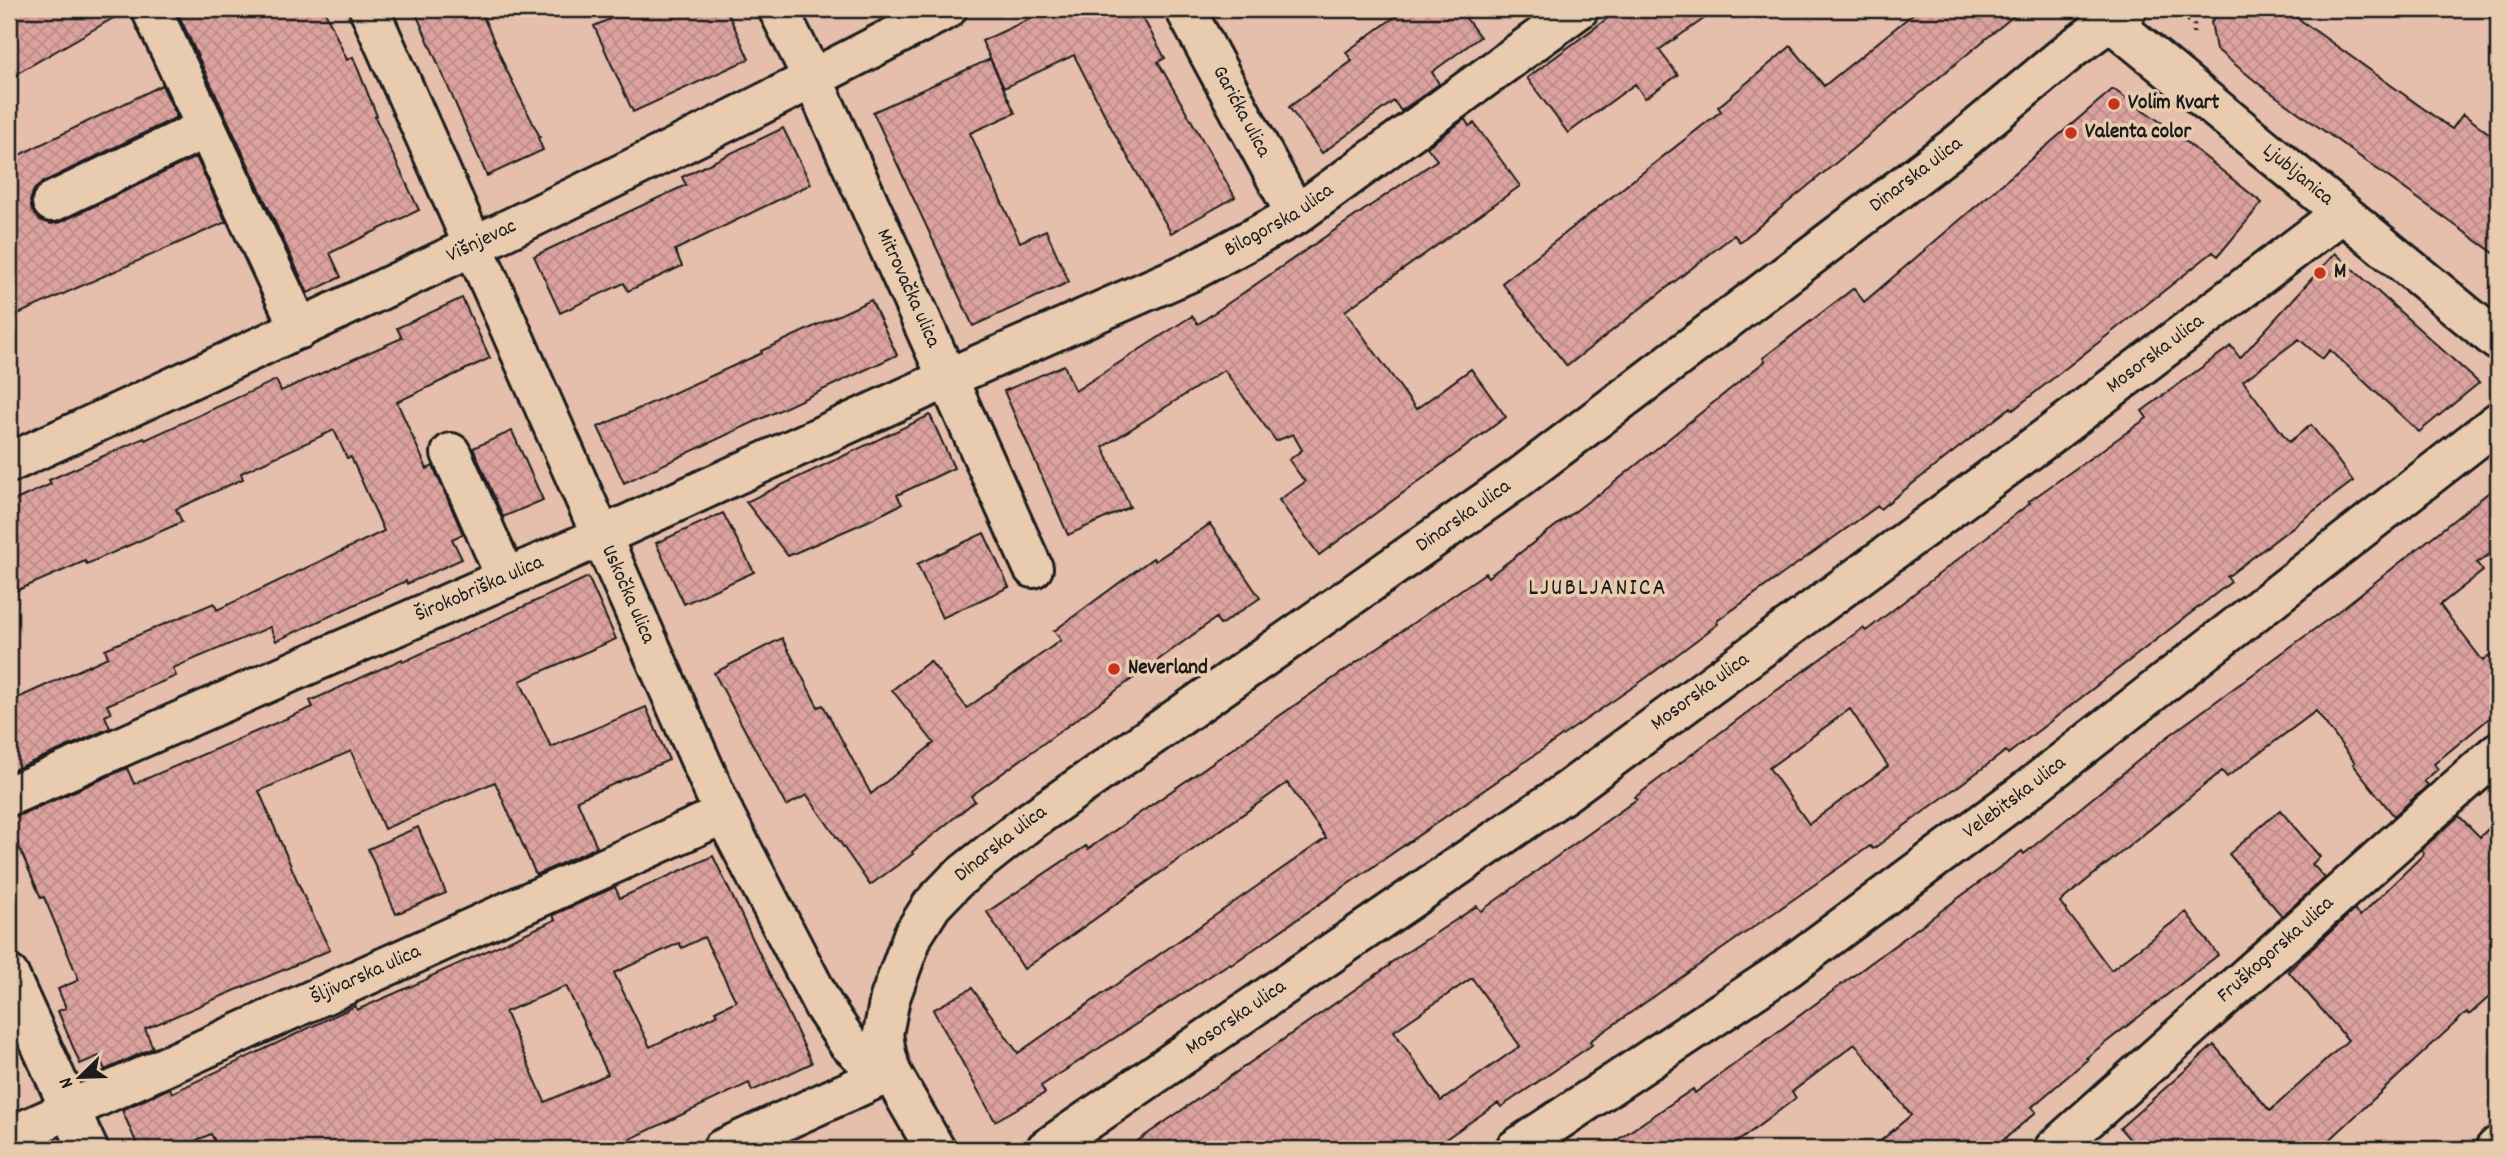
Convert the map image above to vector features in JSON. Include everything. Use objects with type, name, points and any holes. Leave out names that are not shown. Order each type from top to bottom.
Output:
[{"type":"street","points":[[151,9],[300,329]]},
{"type":"street","name":"Uskočka ulica","points":[[369,9],[723,814],[824,1007],[842,1034],[864,1058],[891,1072]]},
{"type":"street","name":"Mitrovačka ulica","points":[[778,9],[813,79],[1033,568]]},
{"type":"street","name":"Višnjevac","points":[[9,463],[475,245],[813,79],[947,9]]},
{"type":"street","name":"Garićka ulica","points":[[1185,9],[1296,215]]},
{"type":"street","name":"Bilogorska ulica","points":[[948,378],[1190,272],[1296,215],[1579,9]]},
{"type":"street","name":"Ljubljanica","points":[[2112,13],[2341,214],[2498,341]]},
{"type":"street","name":"Dinarska ulica","points":[[891,1072],[883,1034],[898,973],[913,935],[932,905],[956,880],[1029,822],[1515,481],[1958,144],[2112,13]]},
{"type":"street","points":[[52,202],[206,128]]},
{"type":"street","name":"Mosorska ulica","points":[[1046,1149],[1566,792],[2054,432],[2341,214]]},
{"type":"street","name":"Širokobriška ulica","points":[[9,796],[602,536],[948,378]]},
{"type":"street","name":"Velebitska ulica","points":[[1515,1149],[1786,969],[1989,819],[2281,594],[2498,422]]},
{"type":"street","points":[[451,453],[506,578]]},
{"type":"street","name":"Fruškogorska ulica","points":[[2054,1149],[2498,751]]},
{"type":"street","name":"Šljivarska ulica","points":[[9,1137],[723,814]]},
{"type":"street","points":[[9,975],[89,1149]]},
{"type":"street","points":[[722,1149],[891,1072],[935,1149]]},
{"type":"building","points":[[9,9],[129,9],[9,78]]},
{"type":"building","points":[[176,9],[324,9],[347,60],[353,57],[377,116],[375,117],[419,210],[330,253],[341,277],[308,293]]},
{"type":"building","points":[[414,9],[480,9],[540,137],[538,138],[543,150],[487,176]]},
{"type":"building","points":[[632,9],[726,9],[749,59],[633,112],[594,26]]},
{"type":"building","points":[[1051,9],[1138,9],[1165,58],[1158,62],[1235,197],[1171,233],[1074,55],[1004,88],[982,41]]},
{"type":"building","points":[[1406,9],[1459,9],[1480,37],[1432,72],[1439,84],[1401,111],[1394,101],[1322,153],[1289,107],[1352,61],[1346,52]]},
{"type":"building","points":[[1620,9],[1718,9],[1659,50],[1678,75],[1645,98],[1635,84],[1568,133],[1527,78]]},
{"type":"building","points":[[1919,9],[2022,9],[1740,242],[1734,235],[1567,366],[1502,283],[1721,111],[1718,107],[1791,46],[1824,86]]},
{"type":"building","points":[[2222,9],[2285,9],[2452,129],[2463,114],[2498,140],[2498,256],[2259,84],[2216,49],[2211,22]]},
{"type":"building","points":[[990,59],[1015,113],[970,133],[1020,242],[1046,230],[1069,282],[973,326],[873,112]]},
{"type":"building","points":[[162,85],[177,117],[43,182],[34,190],[30,201],[32,211],[40,220],[51,224],[61,222],[196,157],[226,222],[9,318],[9,160]]},
{"type":"building","points":[[2113,89],[2169,128],[2262,203],[2218,256],[2213,252],[2013,410],[2011,407],[1880,509],[1878,506],[1717,621],[1718,624],[1646,678],[1231,965],[1230,963],[1041,1086],[1045,1093],[995,1121],[933,1010],[972,988],[1018,1053],[1326,838],[1287,783],[1024,969],[987,912],[1086,846],[1088,849],[1485,573],[1488,577],[1599,495],[1765,361],[1763,358],[1854,288],[1864,302]]},
{"type":"building","points":[[1465,119],[1469,126],[1474,123],[1520,186],[1345,311],[1416,409],[1471,369],[1506,417],[1319,555],[1279,500],[1305,482],[1289,460],[1302,450],[1293,434],[1276,441],[1224,370],[1103,447],[1130,507],[1068,535],[1004,391],[1064,365],[1075,391],[1192,316],[1198,324],[1437,160],[1427,147]]},
{"type":"building","points":[[783,128],[811,184],[675,250],[682,266],[628,291],[624,283],[560,313],[534,256],[686,185],[682,177]]},
{"type":"building","points":[[2335,253],[2479,383],[2419,432],[2330,350],[2322,359],[2299,339],[2243,381],[2289,442],[2311,425],[2353,481],[2227,577],[2231,582],[2008,754],[2006,751],[1873,849],[1870,846],[1590,1041],[1592,1045],[1501,1107],[1498,1103],[1431,1149],[1126,1149],[1389,964],[1477,906],[1481,911],[1637,799],[1635,797],[1769,696],[1863,628],[1866,631],[2030,503],[2028,502],[2147,418],[2142,411],[2231,346],[2240,358]],"holes":[[[1850,709],[1888,766],[1809,824],[1769,768]],[[1472,978],[1520,1046],[1441,1101],[1394,1031]]]},
{"type":"building","points":[[462,298],[490,358],[397,402],[427,469],[433,466],[463,534],[452,539],[462,559],[407,584],[406,581],[276,641],[270,627],[173,668],[176,676],[107,705],[111,713],[105,716],[110,728],[9,772],[9,702],[108,657],[105,649],[214,603],[217,610],[384,531],[351,457],[347,458],[334,430],[241,473],[243,479],[176,509],[182,522],[87,564],[85,561],[9,594],[9,503],[51,484],[49,480],[276,380],[281,391],[402,338],[397,328]]},
{"type":"building","points":[[871,300],[897,355],[624,483],[598,427]]},
{"type":"building","points":[[930,415],[954,468],[897,495],[902,504],[868,521],[788,556],[746,502]]},
{"type":"building","points":[[512,431],[543,500],[503,517],[473,448]]},
{"type":"building","points":[[2498,485],[2498,548],[2477,563],[2483,571],[2440,605],[2483,661],[2498,649],[2498,711],[2434,764],[2438,769],[2424,781],[2428,785],[2394,816],[2316,711],[2227,777],[2222,771],[2060,902],[2111,970],[2186,912],[2218,955],[2086,1058],[2088,1059],[2032,1107],[2036,1112],[1993,1149],[1871,1149],[1911,1115],[1855,1044],[1792,1092],[1796,1098],[1728,1149],[1604,1149],[1693,1089],[1695,1093],[2022,851],[2024,854],[2166,738],[2331,617]]},
{"type":"building","points":[[723,513],[754,572],[684,604],[656,543]]},
{"type":"building","points":[[1210,524],[1260,598],[1220,625],[1216,618],[971,796],[975,801],[912,852],[913,854],[870,885],[807,795],[786,806],[714,673],[782,638],[818,707],[823,705],[871,794],[934,743],[892,690],[930,661],[967,708],[1061,640],[1054,631],[1153,558],[1155,561]]},
{"type":"building","points":[[984,533],[1009,587],[942,618],[917,564]]},
{"type":"building","points":[[588,577],[616,639],[520,681],[551,747],[646,707],[669,760],[577,800],[597,847],[536,875],[495,782],[384,829],[351,751],[259,791],[330,950],[145,1029],[153,1048],[105,1070],[99,1056],[80,1064],[58,1011],[66,1008],[58,989],[79,980],[9,824],[9,817],[18,816],[127,768],[134,784],[313,707],[310,701],[402,659],[403,662]]},
{"type":"building","points":[[2280,810],[2320,857],[2312,864],[2325,878],[2282,916],[2229,854]]},
{"type":"building","points":[[2459,816],[2480,837],[2498,819],[2498,989],[2469,1015],[2467,1012],[2320,1149],[2138,1149],[2120,1128],[2214,1045],[2270,1111],[2348,1040],[2288,971],[2354,910],[2360,916],[2424,854],[2421,850]]},
{"type":"building","points":[[418,827],[446,893],[396,914],[368,849]]},
{"type":"building","points":[[713,856],[812,1063],[752,1091],[749,1083],[609,1149],[219,1149],[211,1134],[176,1149],[139,1149],[122,1110],[170,1088],[172,1093],[355,1006],[357,1010],[430,978],[555,920],[553,915],[615,887],[620,898]],"holes":[[[704,937],[736,1001],[715,1011],[717,1015],[650,1047],[614,973],[679,943],[682,948]],[[566,986],[608,1074],[545,1102],[505,1012]]]},
{"type":"place","name":"Volim Kvart","points":[[2114,104]]},
{"type":"place","name":"Valenta color","points":[[2071,133]]},
{"type":"place","name":"M","points":[[2320,273]]},
{"type":"place","name":"Neverland","points":[[1114,669]]},
{"type":"district","name":"LJUBLJANICA","points":[[1598,589]]}]
